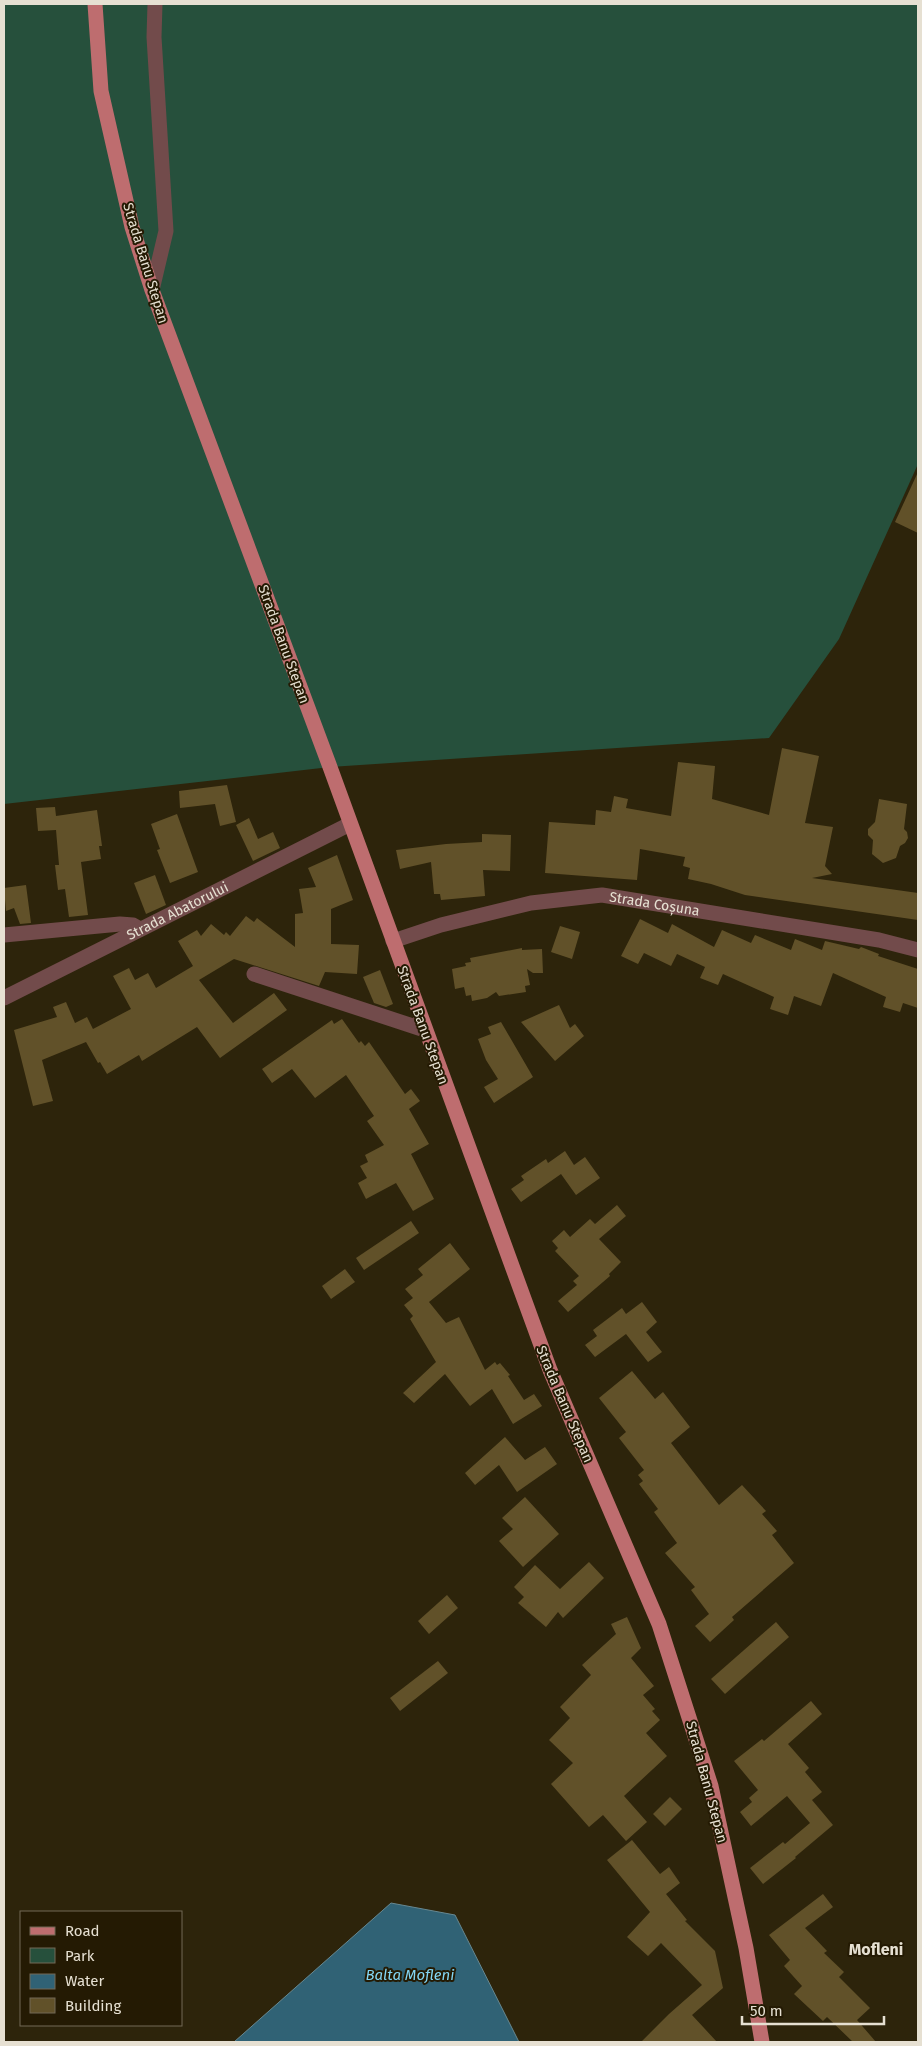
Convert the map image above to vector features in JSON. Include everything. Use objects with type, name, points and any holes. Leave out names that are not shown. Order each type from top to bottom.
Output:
[{"type":"main road","name":"Strada Banu Stepan","points":[[95,4],[101,91],[132,227],[152,290],[550,1370],[659,1624],[711,1786],[746,1948],[762,2042]]},
{"type":"street","points":[[152,290],[166,231],[154,37],[155,4]]},
{"type":"street","name":"Strada Abatorului","points":[[4,998],[350,824]]},
{"type":"street","name":"Strada Coșuna","points":[[393,941],[441,925],[530,903],[602,896],[878,940],[918,950]]},
{"type":"street","points":[[4,935],[120,924],[133,925],[140,929]]},
{"type":"street","points":[[254,974],[425,1030]]},
{"type":"green space","points":[[4,4],[918,4],[918,464],[839,639],[769,738],[330,767],[4,804]]},
{"type":"water","name":"Balta Mofleni","points":[[391,1903],[455,1915],[519,2042],[234,2042]]},
{"type":"building","points":[[918,472],[918,533],[895,522]]},
{"type":"building","points":[[782,748],[819,756],[805,823],[833,827],[825,866],[832,874],[812,878],[918,893],[918,920],[745,895],[688,879],[690,868],[683,866],[685,857],[640,849],[637,880],[545,873],[549,822],[595,825],[596,810],[611,812],[614,796],[628,799],[626,808],[671,816],[678,762],[715,766],[712,799],[769,815]]},
{"type":"building","points":[[227,785],[236,822],[220,826],[215,804],[180,808],[179,791]]},
{"type":"building","points":[[879,799],[907,804],[904,829],[907,832],[908,838],[900,846],[896,858],[883,863],[872,854],[873,840],[868,835],[868,829],[875,822]]},
{"type":"building","points":[[55,807],[56,816],[97,810],[102,846],[99,846],[101,859],[81,862],[88,915],[69,917],[65,889],[58,890],[55,865],[59,865],[56,830],[38,831],[36,808]]},
{"type":"building","points":[[177,814],[198,872],[170,883],[157,850],[160,849],[151,824]]},
{"type":"building","points":[[249,818],[258,839],[273,832],[280,848],[253,861],[236,825]]},
{"type":"building","points":[[482,834],[511,835],[510,871],[483,870],[485,896],[441,900],[440,894],[434,894],[431,862],[400,869],[396,850],[482,842]]},
{"type":"building","points":[[337,855],[353,900],[331,909],[331,944],[359,945],[357,974],[325,972],[319,986],[234,959],[199,980],[233,1023],[274,993],[287,1010],[220,1058],[197,1027],[142,1061],[139,1055],[107,1074],[86,1042],[42,1060],[53,1101],[33,1106],[14,1030],[57,1017],[53,1007],[66,1002],[75,1023],[87,1017],[93,1029],[131,1009],[113,976],[129,968],[135,980],[148,973],[156,988],[193,966],[178,941],[197,930],[201,936],[211,924],[224,935],[226,932],[230,936],[246,916],[254,922],[257,918],[295,947],[295,914],[303,913],[299,889],[316,887],[308,868]]},
{"type":"building","points":[[155,875],[166,905],[146,914],[134,883]]},
{"type":"building","points":[[26,885],[31,923],[20,924],[14,908],[6,911],[4,888]]},
{"type":"building","points":[[640,919],[668,933],[672,924],[714,947],[722,930],[751,943],[755,935],[791,950],[795,939],[822,950],[825,941],[859,949],[861,947],[879,954],[878,956],[918,969],[918,1008],[903,1003],[900,1012],[883,1007],[886,997],[833,973],[821,1006],[794,996],[788,1015],[770,1009],[774,997],[723,974],[718,985],[700,978],[705,967],[677,954],[671,966],[644,953],[638,964],[621,956]]},
{"type":"building","points":[[560,926],[580,932],[572,959],[551,952]]},
{"type":"building","points":[[522,948],[522,950],[542,949],[543,973],[533,973],[527,969],[530,985],[525,986],[526,992],[499,996],[496,992],[487,998],[472,1001],[471,995],[466,996],[464,987],[455,989],[452,969],[466,966],[465,963],[471,962],[470,958]]},
{"type":"building","points":[[380,970],[393,1004],[386,1007],[374,1003],[363,977]]},
{"type":"building","points":[[559,1005],[570,1028],[575,1024],[584,1036],[555,1061],[521,1022]]},
{"type":"building","points":[[342,1019],[359,1043],[361,1041],[365,1046],[369,1042],[405,1094],[411,1089],[420,1101],[409,1109],[429,1144],[411,1154],[434,1199],[413,1211],[396,1183],[366,1199],[358,1183],[367,1178],[360,1166],[368,1162],[365,1155],[384,1145],[367,1121],[374,1116],[346,1075],[315,1098],[292,1069],[272,1083],[262,1069],[332,1020],[334,1024]]},
{"type":"building","points":[[501,1022],[533,1077],[494,1103],[484,1087],[498,1079],[486,1060],[478,1039],[491,1034],[488,1027]]},
{"type":"building","points":[[565,1151],[574,1165],[585,1157],[600,1178],[576,1195],[561,1174],[521,1202],[511,1189],[524,1180],[521,1176],[546,1159],[548,1163]]},
{"type":"building","points":[[617,1205],[626,1216],[599,1239],[621,1262],[609,1274],[610,1276],[568,1312],[558,1301],[577,1285],[573,1281],[579,1276],[555,1251],[558,1248],[552,1241],[564,1230],[570,1237],[590,1219],[595,1224]]},
{"type":"building","points":[[411,1221],[419,1233],[364,1270],[356,1258]]},
{"type":"building","points":[[450,1243],[470,1269],[429,1302],[446,1323],[459,1317],[485,1370],[495,1362],[497,1365],[500,1363],[510,1375],[508,1376],[524,1400],[534,1394],[542,1406],[513,1424],[492,1389],[470,1406],[445,1374],[414,1403],[403,1393],[436,1362],[410,1319],[413,1316],[404,1305],[413,1298],[405,1289],[423,1275],[418,1269]]},
{"type":"building","points":[[345,1269],[355,1282],[331,1299],[322,1286]]},
{"type":"building","points":[[642,1302],[657,1322],[646,1332],[662,1352],[648,1362],[626,1334],[595,1357],[585,1345],[597,1336],[593,1330],[622,1308],[626,1314]]},
{"type":"building","points":[[632,1371],[655,1399],[663,1392],[690,1427],[671,1443],[719,1505],[742,1485],[766,1511],[762,1514],[777,1531],[772,1535],[794,1563],[732,1617],[734,1620],[710,1642],[695,1626],[709,1614],[691,1590],[695,1587],[665,1553],[677,1543],[654,1512],[658,1509],[639,1484],[643,1481],[638,1475],[644,1470],[619,1438],[626,1432],[599,1398]]},
{"type":"building","points":[[505,1437],[525,1460],[545,1447],[557,1464],[517,1492],[499,1465],[475,1485],[465,1473]]},
{"type":"building","points":[[525,1497],[559,1534],[523,1567],[499,1541],[513,1529],[502,1518]]},
{"type":"building","points":[[589,1562],[604,1578],[563,1618],[558,1612],[546,1627],[518,1603],[524,1597],[514,1587],[535,1565],[560,1589]]},
{"type":"building","points":[[447,1595],[458,1608],[429,1634],[418,1621]]},
{"type":"building","points":[[627,1617],[641,1648],[631,1658],[654,1686],[643,1695],[655,1709],[652,1711],[660,1720],[646,1733],[667,1756],[624,1796],[647,1822],[626,1841],[603,1815],[589,1827],[551,1784],[573,1763],[549,1740],[570,1718],[560,1707],[591,1675],[582,1665],[616,1634],[611,1624]]},
{"type":"building","points":[[776,1622],[789,1637],[725,1694],[711,1679]]},
{"type":"building","points":[[438,1661],[448,1673],[400,1711],[390,1698]]},
{"type":"building","points":[[811,1701],[822,1714],[788,1744],[809,1768],[805,1772],[822,1792],[812,1800],[833,1825],[763,1884],[750,1868],[783,1842],[785,1844],[810,1823],[787,1796],[751,1826],[740,1812],[752,1802],[749,1798],[758,1790],[734,1761],[762,1739],[764,1741]]},
{"type":"building","points":[[670,1797],[682,1809],[665,1826],[653,1814]]},
{"type":"building","points":[[632,1840],[660,1874],[669,1867],[680,1883],[666,1894],[687,1920],[685,1921],[715,1951],[723,1988],[692,2015],[717,2042],[641,2042],[702,1985],[661,1943],[648,1956],[627,1937],[650,1912],[607,1860]]},
{"type":"building","points":[[823,1894],[833,1907],[805,1928],[827,1951],[824,1953],[844,1972],[839,1977],[870,2008],[857,2020],[876,2042],[853,2042],[827,2017],[823,2021],[794,1994],[802,1986],[784,1966],[790,1960],[769,1935]]},
{"type":"district","name":"Mofleni","points":[[876,1949]]}]
